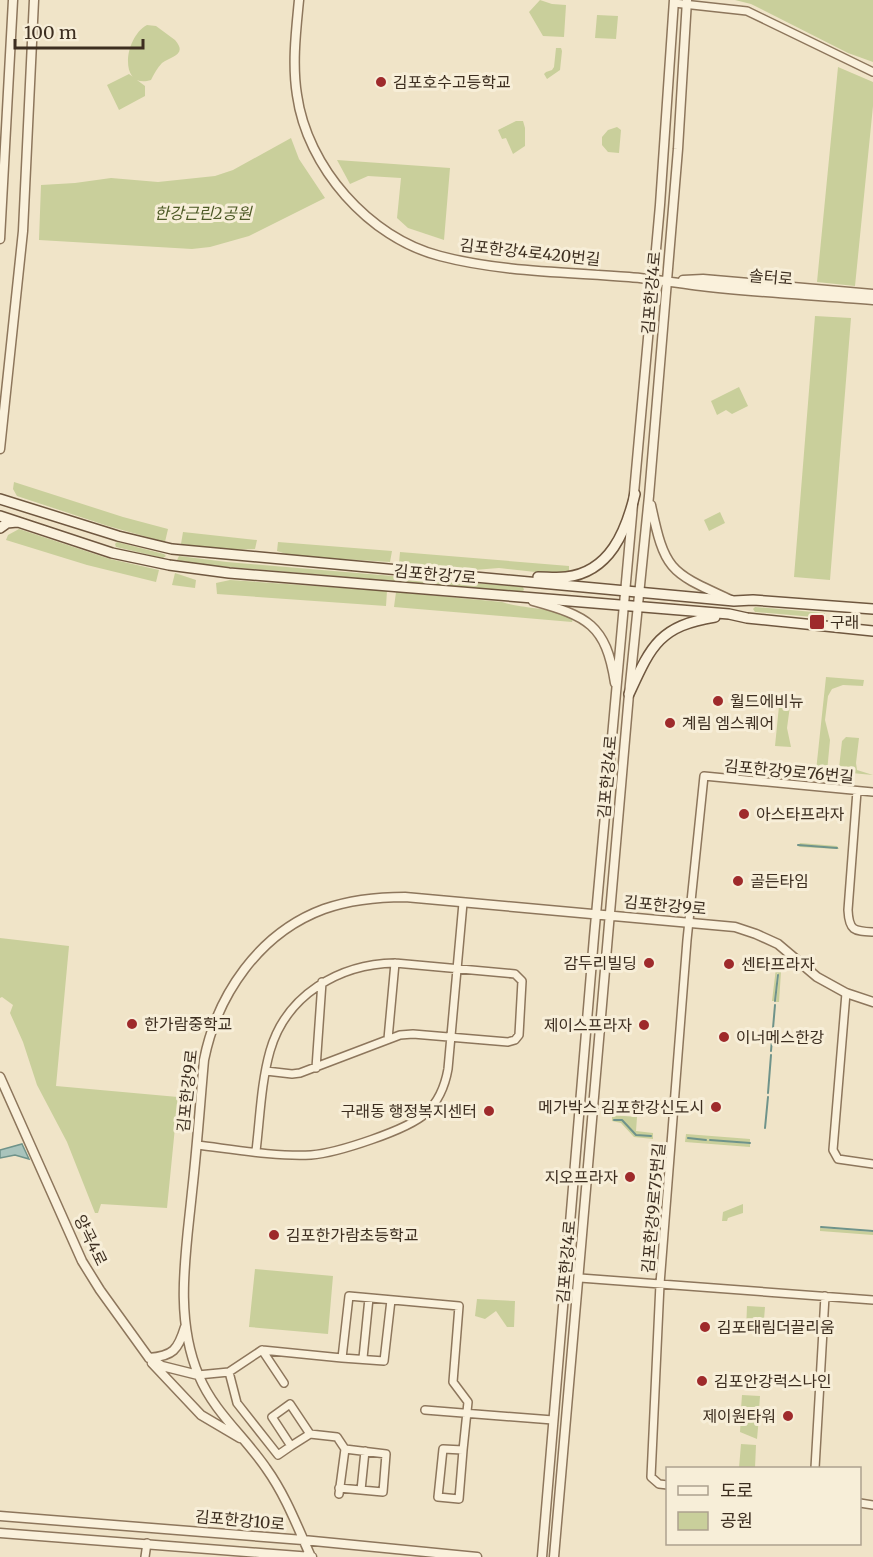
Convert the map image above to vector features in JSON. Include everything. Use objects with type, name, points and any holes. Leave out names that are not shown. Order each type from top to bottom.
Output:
[{"type":"main road","points":[[494,578],[567,577],[591,569],[606,558],[618,543],[628,521],[635,494]]},
{"type":"main road","name":"김포한강7로","points":[[0,499],[118,536],[172,549],[734,601],[753,600],[873,609]]},
{"type":"main road","name":"김포한강7로","points":[[0,516],[112,553],[169,565],[229,573],[729,614],[747,618],[873,631]]},
{"type":"main road","points":[[0,528],[7,523],[19,522]]},
{"type":"main road","points":[[630,694],[649,652],[663,637],[678,626],[695,620],[729,614]]},
{"type":"street","points":[[0,239],[13,0]]},
{"type":"street","points":[[0,449],[23,231],[34,0]]},
{"type":"street","name":"김포한강4로420번길","points":[[299,0],[295,65],[296,94],[300,114],[316,150],[334,181],[355,206],[381,229],[420,250],[473,263],[652,279]]},
{"type":"street","points":[[674,1],[747,11],[873,72]]},
{"type":"street","name":"김포한강4로","points":[[542,1557],[660,205],[674,1]]},
{"type":"street","name":"김포한강4로","points":[[554,1557],[610,915],[650,496],[687,2]]},
{"type":"street","name":"솔터로","points":[[652,279],[745,290],[873,300]]},
{"type":"street","name":"솔터로","points":[[667,280],[703,279],[873,294]]},
{"type":"street","points":[[650,496],[661,549],[675,571],[692,582],[734,601]]},
{"type":"street","points":[[516,595],[571,612],[586,620],[593,627],[603,641],[612,662],[617,698]]},
{"type":"street","name":"김포한강9로76번길","points":[[689,922],[704,776],[873,792]]},
{"type":"street","points":[[857,790],[849,922],[858,932],[873,932]]},
{"type":"street","name":"김포한강9로","points":[[312,1557],[282,1491],[246,1441],[215,1405],[198,1375],[186,1324],[185,1279],[204,1060],[209,1037],[224,999],[233,983],[262,949],[300,921],[323,909],[387,897],[405,897],[735,927],[778,944],[817,977],[846,993],[873,1002]]},
{"type":"street","points":[[197,1145],[292,1155],[329,1153],[359,1144],[419,1119],[434,1105],[446,1082],[463,903]]},
{"type":"street","name":"김포한강9로75번길","points":[[666,1485],[658,1484],[651,1477],[660,1284],[689,922]]},
{"type":"street","points":[[256,1151],[266,1071],[273,1043],[284,1020],[307,993],[322,982],[359,966],[376,963],[520,976],[523,987],[519,1035],[515,1040],[508,1042],[413,1034],[388,1039],[316,1068],[292,1074],[266,1071]]},
{"type":"street","points":[[388,1039],[395,963]]},
{"type":"street","points":[[316,1068],[322,982]]},
{"type":"street","points":[[846,993],[833,1150],[838,1159],[873,1164]]},
{"type":"street","name":"양곡4로","points":[[0,1077],[82,1261],[100,1290],[159,1373],[201,1415],[246,1441]]},
{"type":"street","points":[[580,1278],[873,1300]]},
{"type":"street","points":[[342,1358],[349,1296],[459,1306],[453,1382],[468,1402],[459,1499],[438,1497],[443,1449],[463,1450]]},
{"type":"street","points":[[815,1467],[825,1296]]},
{"type":"street","points":[[363,1358],[369,1298]]},
{"type":"street","points":[[149,1358],[162,1366],[198,1375],[229,1372],[262,1350],[384,1361],[391,1300]]},
{"type":"street","points":[[149,1358],[166,1356],[173,1352],[178,1346],[186,1324]]},
{"type":"street","points":[[262,1350],[284,1383]]},
{"type":"street","points":[[229,1372],[237,1403],[278,1455],[310,1434],[337,1437],[345,1449],[339,1491],[383,1492],[386,1454],[345,1449]]},
{"type":"street","points":[[291,1446],[272,1417],[290,1404],[310,1434]]},
{"type":"street","points":[[425,1410],[553,1420]]},
{"type":"street","points":[[361,1490],[365,1451]]},
{"type":"street","name":"김포한강10로","points":[[0,1516],[303,1540],[477,1557]]},
{"type":"street","name":"김포한강10로","points":[[0,1533],[312,1557]]},
{"type":"street","points":[[145,1557],[147,1543]]},
{"type":"green space","points":[[540,0],[566,5],[564,37],[543,36],[529,12]]},
{"type":"green space","points":[[735,0],[873,0],[873,62],[848,53],[751,4]]},
{"type":"green space","points":[[597,15],[618,16],[616,39],[595,38]]},
{"type":"green space","points":[[147,25],[156,26],[175,40],[180,49],[177,54],[160,65],[151,80],[140,81],[133,77],[129,70],[129,50],[139,31]]},
{"type":"green space","points":[[556,48],[561,48],[562,51],[560,70],[547,79],[544,74],[554,67]]},
{"type":"green space","points":[[838,67],[873,82],[873,106],[855,286],[817,282]]},
{"type":"green space","points":[[129,74],[145,86],[145,96],[119,110],[107,85]]},
{"type":"green space","points":[[516,121],[523,121],[525,146],[513,154],[506,138],[502,139],[498,130]]},
{"type":"green space","points":[[617,127],[621,130],[619,153],[608,152],[602,145],[602,137],[608,130]]},
{"type":"green space","name":"한강근린2공원","points":[[291,138],[299,159],[325,198],[249,236],[210,247],[192,249],[39,240],[41,185],[111,178],[158,182],[215,176],[233,170]]},
{"type":"green space","points":[[337,160],[450,168],[444,240],[408,228],[397,218],[401,178],[368,176],[350,184]]},
{"type":"green space","points":[[815,316],[851,318],[830,580],[794,577]]},
{"type":"green space","points":[[739,387],[748,406],[732,414],[726,410],[717,415],[711,401]]},
{"type":"green space","points":[[14,482],[168,529],[165,542],[17,496],[13,489]]},
{"type":"green space","points":[[720,512],[725,523],[709,531],[704,520]]},
{"type":"green space","points":[[19,529],[110,559],[159,570],[156,582],[87,565],[6,540],[8,535]]},
{"type":"green space","points":[[183,532],[257,540],[255,549],[231,550],[181,544]]},
{"type":"green space","points":[[117,542],[166,556],[163,558],[116,547]]},
{"type":"green space","points":[[278,542],[392,551],[390,562],[292,556],[277,551]]},
{"type":"green space","points":[[400,552],[569,566],[569,572],[554,574],[499,568],[474,570],[399,563]]},
{"type":"green space","points":[[179,556],[523,587],[524,590],[522,592],[195,564],[177,560]]},
{"type":"green space","points":[[175,573],[196,580],[195,588],[172,585]]},
{"type":"green space","points":[[230,580],[387,591],[386,606],[217,594],[216,583]]},
{"type":"green space","points":[[396,592],[502,602],[556,612],[573,619],[572,622],[394,607]]},
{"type":"green space","points":[[755,607],[825,613],[825,618],[755,612],[753,609]]},
{"type":"green space","points":[[826,677],[864,680],[863,686],[843,685],[832,689],[828,696],[825,720],[830,740],[827,772],[816,771]]},
{"type":"green space","points":[[779,706],[790,706],[787,728],[791,747],[775,746]]},
{"type":"green space","points":[[846,737],[859,738],[857,770],[873,775],[840,772],[842,741]]},
{"type":"green space","points":[[800,843],[837,846],[839,849],[800,847],[798,846]]},
{"type":"green space","points":[[0,938],[69,946],[56,1086],[178,1097],[167,1208],[101,1204],[98,1213],[95,1213],[67,1142],[37,1085],[23,1042],[10,1013],[13,1005],[2,997],[0,998]]},
{"type":"green space","points":[[776,968],[781,972],[779,1002],[776,1002],[779,975],[777,973],[775,1001],[772,1001]]},
{"type":"green space","points":[[612,1115],[637,1117],[636,1131],[653,1133],[653,1139],[634,1137],[621,1123],[612,1121]]},
{"type":"green space","points":[[686,1134],[750,1139],[750,1143],[687,1138],[750,1144],[750,1147],[685,1142]]},
{"type":"green space","points":[[743,1204],[743,1213],[722,1221],[723,1212]]},
{"type":"green space","points":[[820,1228],[873,1232],[873,1235],[820,1231]]},
{"type":"green space","points":[[255,1269],[333,1276],[328,1334],[249,1327]]},
{"type":"green space","points":[[477,1299],[515,1301],[514,1327],[507,1327],[496,1311],[485,1319],[475,1316]]},
{"type":"green space","points":[[747,1306],[765,1307],[763,1332],[746,1331]]},
{"type":"green space","points":[[742,1395],[760,1396],[759,1410],[741,1409]]},
{"type":"green space","points":[[741,1416],[759,1417],[757,1439],[740,1432]]},
{"type":"green space","points":[[741,1444],[756,1445],[755,1467],[739,1467]]},
{"type":"water","points":[[22,1144],[29,1159],[15,1155],[0,1158],[0,1150]]},
{"type":"waterway","points":[[798,845],[837,848]]},
{"type":"waterway","points":[[775,1001],[778,975]]},
{"type":"waterway","points":[[771,1051],[775,1005]]},
{"type":"waterway","points":[[768,1093],[771,1055]]},
{"type":"waterway","points":[[765,1128],[768,1097]]},
{"type":"waterway","points":[[614,1120],[622,1120],[636,1135],[651,1136]]},
{"type":"waterway","points":[[688,1138],[706,1140]]},
{"type":"waterway","points":[[710,1140],[750,1143]]},
{"type":"waterway","points":[[821,1227],[873,1231]]},
{"type":"place","name":"김포호수고등학교","points":[[381,82]]},
{"type":"place","name":"구래","points":[[817,622]]},
{"type":"place","name":"월드에비뉴","points":[[718,701]]},
{"type":"place","name":"계림 엠스퀘어","points":[[670,723]]},
{"type":"place","name":"아스타프라자","points":[[744,814]]},
{"type":"place","name":"골든타임","points":[[738,881]]},
{"type":"place","name":"감두리빌딩","points":[[649,963]]},
{"type":"place","name":"센타프라자","points":[[729,964]]},
{"type":"place","name":"한가람중학교","points":[[132,1024]]},
{"type":"place","name":"제이스프라자","points":[[644,1025]]},
{"type":"place","name":"이너메스한강","points":[[724,1037]]},
{"type":"place","name":"메가박스 김포한강신도시","points":[[716,1107]]},
{"type":"place","name":"구래동 행정복지센터","points":[[489,1111]]},
{"type":"place","name":"지오프라자","points":[[630,1177]]},
{"type":"place","name":"김포한가람초등학교","points":[[274,1235]]},
{"type":"place","name":"김포태림더끌리움","points":[[705,1327]]},
{"type":"place","name":"김포안강럭스나인","points":[[702,1381]]},
{"type":"place","name":"제이원타워","points":[[788,1416]]}]
